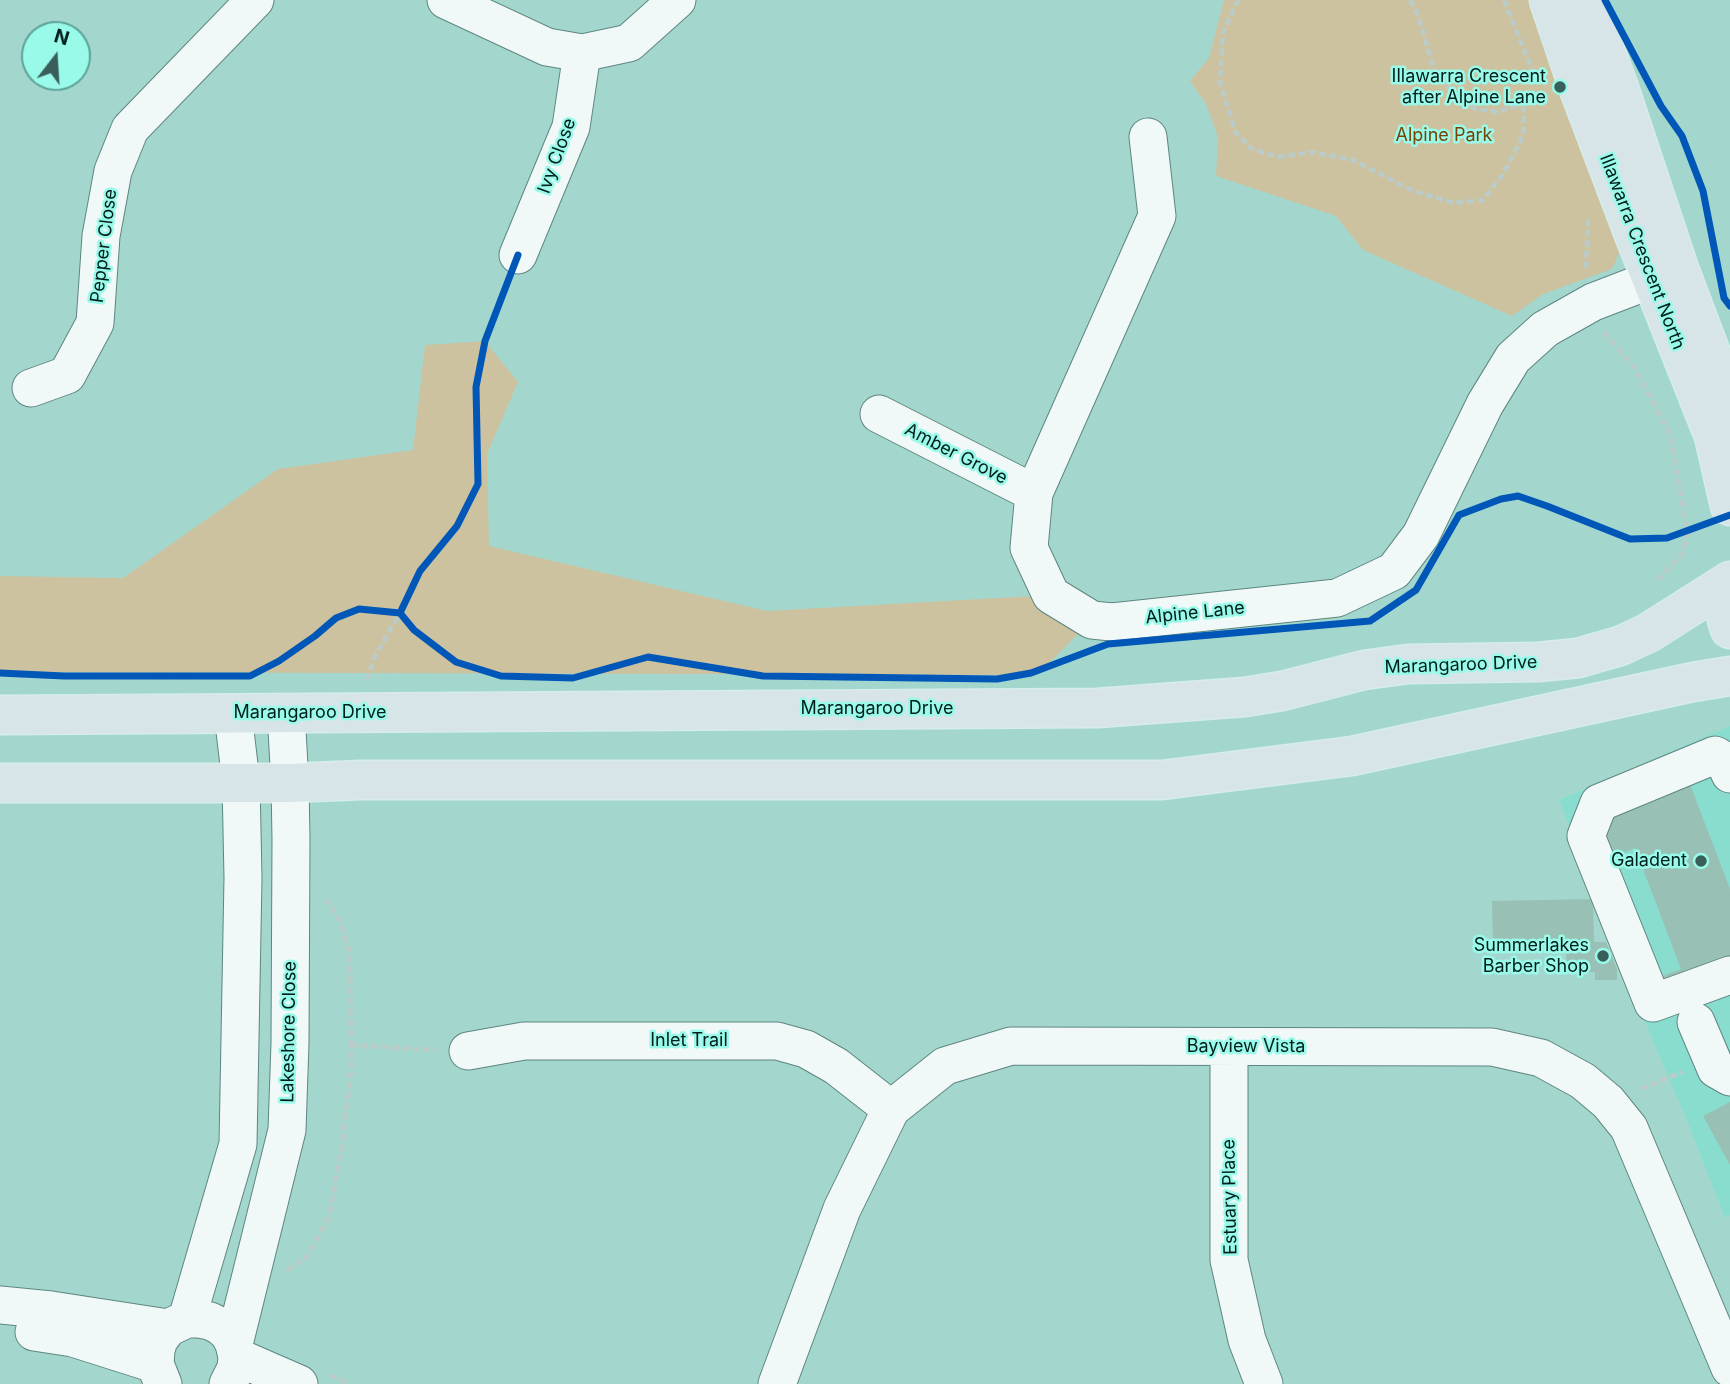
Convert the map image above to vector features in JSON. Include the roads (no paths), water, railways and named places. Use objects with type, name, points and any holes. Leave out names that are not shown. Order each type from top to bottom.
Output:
[{"type":"main road","name":"Illawarra Crescent North","points":[[1549,0],[1580,89],[1665,274],[1730,404]]},
{"type":"main road","name":"Illawarra Crescent North","points":[[1586,0],[1619,88],[1665,274],[1714,436],[1715,515]]},
{"type":"main road","name":"Marangaroo Drive","points":[[0,715],[1097,708],[1282,691],[1364,670],[1408,664],[1578,659],[1620,646],[1648,633],[1730,581]]},
{"type":"main road","points":[[1730,591],[1727,599],[1727,620],[1730,629]]},
{"type":"main road","points":[[0,783],[1162,780],[1352,757],[1730,676]]},
{"type":"street","name":"Pepper Close","points":[[31,388],[67,375],[95,323],[104,223],[113,171],[130,129],[255,0]]},
{"type":"street","points":[[446,0],[547,47],[582,53],[629,43],[677,0]]},
{"type":"street","name":"Ivy Close","points":[[518,255],[571,127],[582,53]]},
{"type":"street","name":"Alpine Lane","points":[[1148,137],[1157,216],[1034,493],[1029,548],[1051,595],[1092,620],[1112,622],[1337,598],[1394,571],[1421,535],[1485,404],[1513,358],[1545,329],[1593,302],[1665,274]]},
{"type":"street","name":"Amber Grove","points":[[879,414],[1034,493]]},
{"type":"street","name":"Lakeshore Close","points":[[233,1362],[287,1130],[291,879],[286,713]]},
{"type":"street","points":[[0,1328],[73,1338],[159,1374],[156,1350],[159,1340],[178,1324],[238,1144],[243,878],[241,782],[233,714]]},
{"type":"street","points":[[1730,774],[1724,760],[1715,755],[1599,803],[1586,836],[1653,1003],[1730,975]]},
{"type":"street","points":[[1696,1022],[1721,1068]]},
{"type":"street","name":"Inlet Trail","points":[[468,1051],[524,1041],[777,1041],[806,1049],[836,1066],[891,1109]]},
{"type":"street","name":"Bayview Vista","points":[[777,1384],[842,1209],[891,1109],[945,1066],[1011,1046],[1492,1046],[1541,1058],[1583,1081],[1608,1102],[1629,1128],[1730,1368]]},
{"type":"street","name":"Estuary Place","points":[[1229,1047],[1229,1260],[1248,1340],[1264,1384]]},
{"type":"street","points":[[0,1305],[178,1324],[198,1319],[210,1321],[229,1334],[233,1362],[299,1384]]},
{"type":"place","name":"Illawarra Crescent after Alpine Lane","points":[[1560,87]]},
{"type":"place","name":"Galadent","points":[[1701,861]]},
{"type":"place","name":"Summerlakes Barber Shop","points":[[1603,956]]},
{"type":"park label","name":"Alpine Park","points":[[1444,136]]}]
